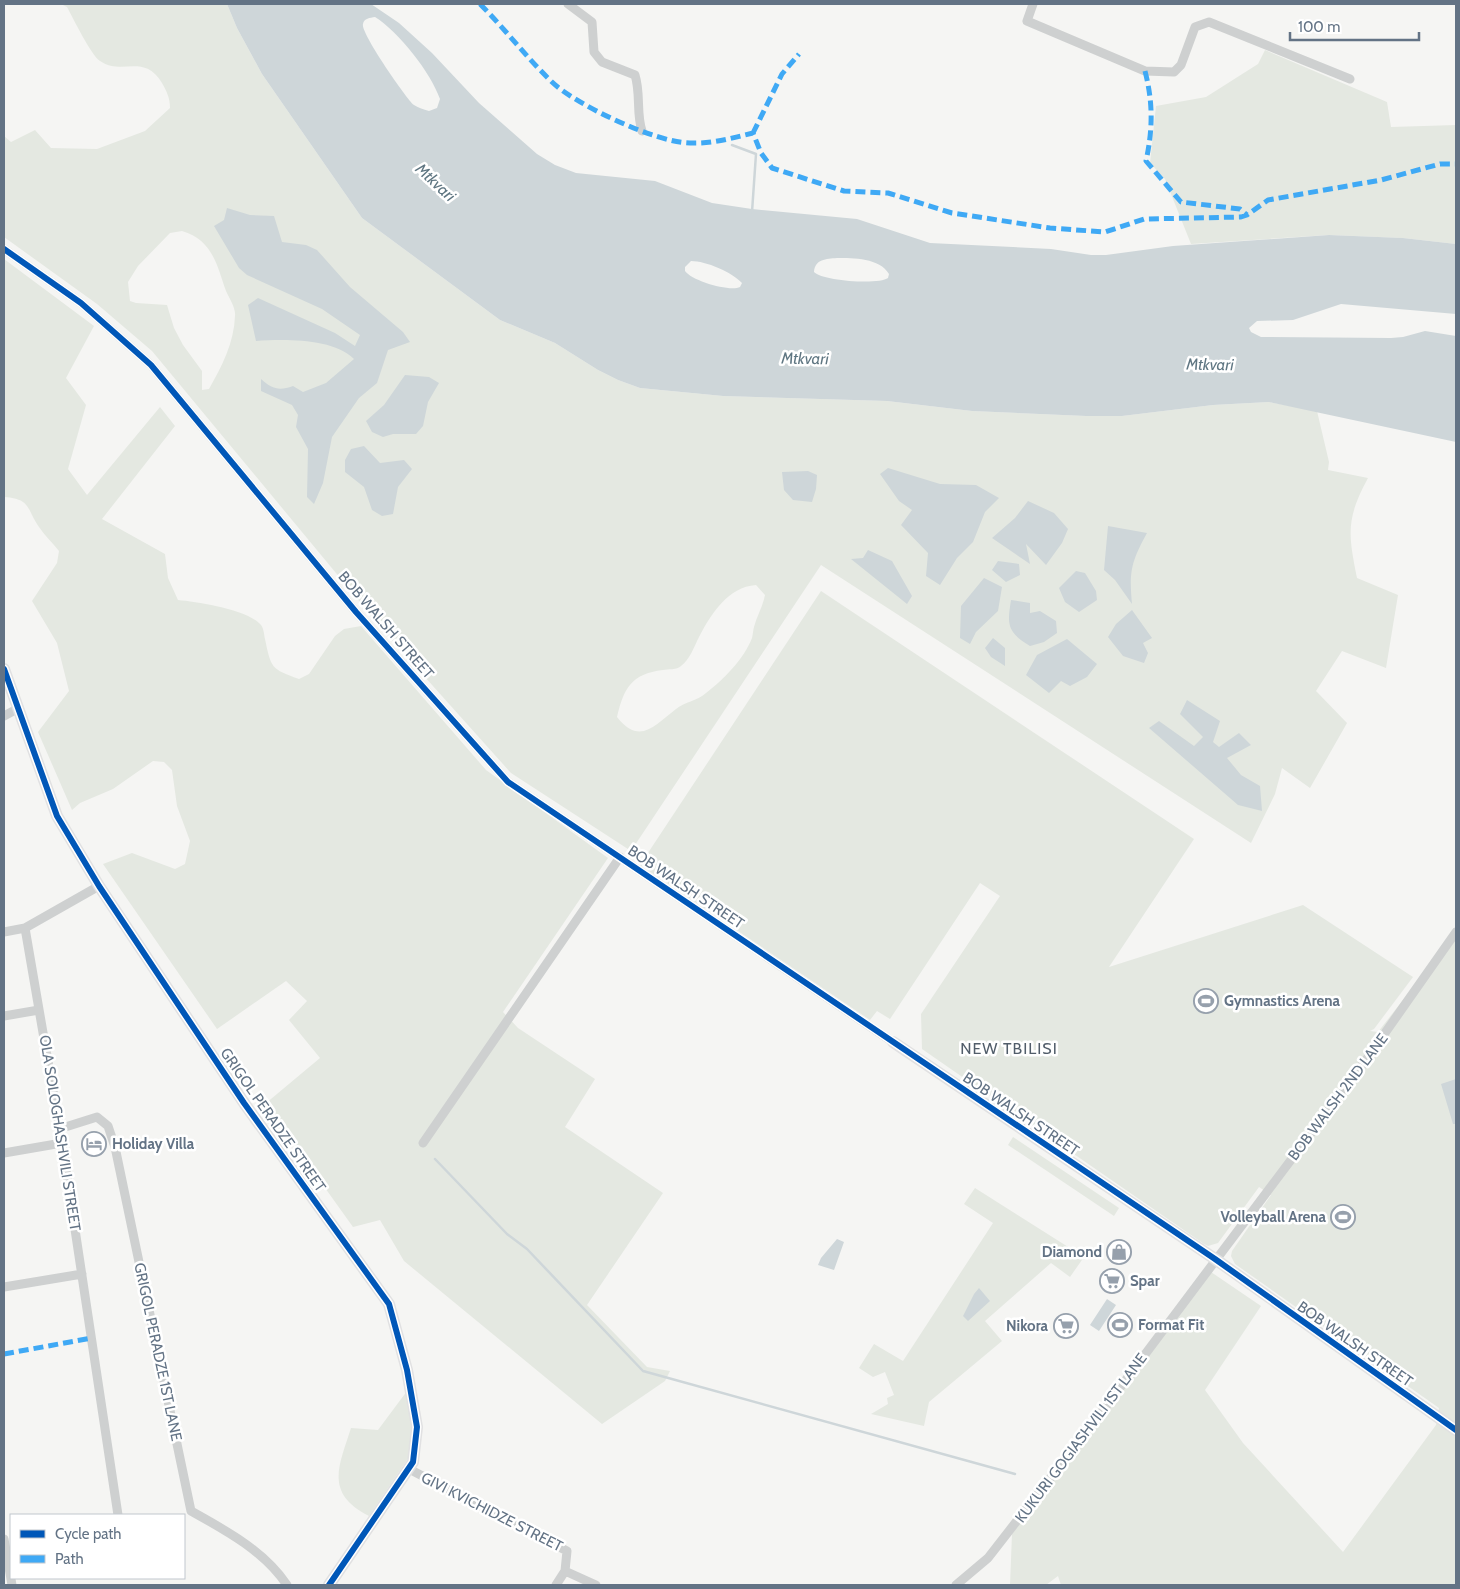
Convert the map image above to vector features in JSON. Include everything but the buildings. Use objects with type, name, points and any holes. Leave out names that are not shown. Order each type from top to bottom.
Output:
[{"type":"street","points":[[568,4],[592,22],[594,52],[602,62],[635,75],[639,88],[638,120],[642,131]]},
{"type":"street","points":[[1033,4],[1027,21],[1145,71],[1174,72],[1181,65],[1195,27],[1209,22],[1350,79]]},
{"type":"street","name":"BOB WALSH STREET","points":[[4,249],[81,303],[151,365],[356,612],[508,782],[1215,1259],[1456,1430]]},
{"type":"street","name":"GRIGOL PERADZE STREET","points":[[4,669],[57,816],[100,886],[244,1103],[390,1304],[407,1370],[417,1427],[414,1462],[329,1585]]},
{"type":"street","points":[[4,716],[17,709]]},
{"type":"street","points":[[424,1143],[620,858]]},
{"type":"street","points":[[4,932],[25,928],[100,886]]},
{"type":"street","name":"OLA SOLOGHASHVILI STREET","points":[[25,928],[60,1129],[118,1514]]},
{"type":"street","name":"BOB WALSH 2ND LANE","points":[[1215,1259],[1366,1060],[1456,932]]},
{"type":"street","points":[[4,1016],[39,1010]]},
{"type":"street","name":"GRIGOL PERADZE 1ST LANE","points":[[60,1129],[97,1118],[108,1126],[115,1147],[191,1511],[230,1533],[276,1569],[287,1585]]},
{"type":"street","points":[[4,1154],[62,1143]]},
{"type":"street","name":"KUKURI GOGIASHVILI 1ST LANE","points":[[956,1585],[988,1558],[1215,1259]]},
{"type":"street","points":[[4,1286],[82,1274]]},
{"type":"street","name":"GIVI KVICHIDZE STREET","points":[[409,1469],[568,1551],[565,1571],[556,1585]]},
{"type":"street","points":[[4,1539],[10,1574]]},
{"type":"street","points":[[565,1571],[596,1585]]},
{"type":"shaded area","points":[[61,4],[227,4],[237,28],[262,74],[362,218],[500,320],[555,343],[598,370],[640,388],[723,396],[887,401],[972,411],[1086,416],[1122,416],[1213,405],[1269,402],[1317,411],[1329,462],[1328,470],[1368,478],[1352,516],[1352,549],[1357,578],[1398,595],[1386,668],[1342,651],[1316,691],[1347,723],[1310,788],[1282,768],[1275,794],[1251,843],[821,565],[631,851],[511,773],[389,637],[152,351],[97,304],[4,237],[4,136],[11,142],[35,130],[51,148],[97,149],[145,131],[170,108],[168,95],[162,83],[148,69],[116,67],[100,61],[87,44],[67,7]],"holes":[[[182,231],[192,235],[207,247],[216,263],[235,313],[230,345],[209,389],[202,390],[202,371],[183,345],[174,328],[167,305],[130,301],[128,282],[138,266],[170,233]],[[756,585],[765,595],[752,638],[744,654],[719,682],[702,696],[679,707],[647,730],[633,730],[625,726],[617,717],[626,690],[631,684],[643,675],[675,669],[681,666],[689,656],[709,619],[721,603],[737,591]]]},
{"type":"shaded area","points":[[1265,50],[1387,102],[1391,127],[1456,125],[1456,244],[1403,238],[1329,235],[1191,244],[1165,179],[1150,163],[1156,106],[1206,97],[1258,64]]},
{"type":"shaded area","points":[[4,259],[94,326],[66,378],[86,405],[68,469],[87,495],[160,407],[175,426],[102,519],[165,554],[168,578],[178,600],[222,607],[254,619],[263,628],[269,656],[274,666],[283,673],[299,679],[309,674],[335,636],[344,629],[361,626],[486,770],[608,858],[503,1012],[518,1028],[595,1079],[565,1127],[663,1193],[587,1305],[647,1367],[670,1371],[665,1381],[602,1424],[404,1261],[380,1220],[353,1227],[265,1104],[320,1058],[289,1020],[307,1001],[286,981],[217,1029],[103,864],[132,853],[175,869],[185,864],[190,841],[177,806],[172,770],[164,762],[153,761],[113,789],[80,803],[72,810],[38,732],[69,691],[57,643],[32,601],[57,563],[59,551],[41,530],[24,502],[4,497]]},
{"type":"shaded area","points":[[821,591],[1194,839],[1109,967],[1303,905],[1413,977],[1374,1029],[1370,1031],[1378,1032],[1456,932],[1456,1585],[1061,1585],[1058,1576],[1046,1585],[1010,1585],[1012,1534],[1211,1272],[1261,1306],[1205,1390],[1243,1443],[1343,1552],[1436,1425],[1439,1408],[1235,1264],[1231,1256],[1232,1251],[1271,1195],[1259,1187],[1218,1243],[1208,1246],[922,1049],[921,1014],[1000,896],[980,883],[890,1019],[877,1011],[870,1020],[640,865]]},
{"type":"shaded area","points":[[1013,1137],[1119,1208],[1114,1216],[1008,1145]]},
{"type":"shaded area","points":[[975,1188],[1084,1257],[1070,1277],[1051,1263],[985,1321],[1002,1341],[929,1402],[924,1426],[871,1414],[888,1404],[887,1398],[894,1395],[885,1372],[873,1377],[859,1368],[874,1344],[903,1361],[993,1223],[964,1204]]},
{"type":"shaded area","points":[[410,1387],[414,1433],[409,1457],[369,1516],[355,1507],[340,1488],[340,1466],[346,1442],[351,1428],[378,1430]]},
{"type":"water","name":"Mtkvari","points":[[227,4],[371,4],[399,23],[432,53],[479,103],[537,154],[555,165],[576,173],[655,181],[712,203],[752,209],[857,219],[930,243],[1051,249],[1091,255],[1106,255],[1173,246],[1329,235],[1403,238],[1456,244],[1456,314],[1341,304],[1293,320],[1257,321],[1249,328],[1251,332],[1261,337],[1391,338],[1425,331],[1456,336],[1456,442],[1269,402],[1213,405],[1122,416],[1086,416],[972,411],[887,401],[723,396],[640,388],[598,370],[555,343],[500,320],[362,218],[262,74],[237,28]],"holes":[[[375,17],[394,32],[422,66],[440,99],[437,108],[429,111],[414,105],[394,78],[364,29],[363,24],[365,21]],[[825,259],[873,262],[885,269],[889,274],[888,278],[863,282],[828,278],[814,272],[816,264]],[[691,261],[697,261],[725,271],[742,283],[740,287],[735,288],[711,285],[689,275],[685,271],[685,267]]]},
{"type":"water","points":[[227,208],[250,215],[274,216],[282,242],[306,245],[317,250],[350,287],[403,332],[410,342],[388,350],[377,383],[359,398],[332,437],[323,483],[314,504],[307,497],[308,449],[296,427],[298,415],[292,405],[261,391],[261,379],[276,388],[293,386],[303,392],[326,383],[354,359],[334,347],[308,341],[256,341],[248,305],[258,298],[335,333],[355,346],[360,335],[322,309],[247,275],[239,268],[214,226],[224,220]]},
{"type":"water","points":[[405,375],[429,377],[439,383],[428,402],[423,426],[416,434],[393,434],[383,437],[372,432],[366,421],[384,405]]},
{"type":"water","points":[[364,446],[380,463],[404,460],[412,469],[398,487],[393,514],[382,516],[372,510],[364,487],[345,472],[345,460],[351,449]]},
{"type":"water","points":[[888,468],[940,484],[976,485],[999,498],[985,512],[973,542],[957,558],[940,585],[926,576],[928,553],[901,525],[912,510],[899,501],[880,474]]},
{"type":"water","points":[[808,471],[817,475],[816,489],[812,502],[793,500],[784,490],[782,472]]},
{"type":"water","points":[[1028,501],[1054,513],[1068,529],[1062,543],[1046,565],[1026,544],[1030,564],[992,538],[1015,518]]},
{"type":"water","points":[[1108,526],[1147,533],[1132,567],[1132,604],[1115,580],[1104,570]]},
{"type":"water","points":[[868,550],[892,561],[912,596],[907,604],[851,559],[863,558]]},
{"type":"water","points":[[998,561],[1019,564],[1020,575],[1006,582],[992,570]]},
{"type":"water","points":[[1076,571],[1085,573],[1096,591],[1097,600],[1079,612],[1065,602],[1059,588]]},
{"type":"water","points":[[984,578],[1002,587],[998,611],[976,632],[970,644],[960,638],[961,606]]},
{"type":"water","points":[[1011,600],[1030,603],[1030,613],[1040,611],[1056,621],[1057,633],[1044,642],[1030,646],[1022,641],[1010,627]]},
{"type":"water","points":[[1132,610],[1152,638],[1143,643],[1148,653],[1144,663],[1123,656],[1108,637],[1116,624]]},
{"type":"water","points":[[993,638],[1005,648],[1005,666],[991,657],[985,648]]},
{"type":"water","points":[[1067,639],[1097,664],[1087,677],[1070,686],[1061,681],[1049,693],[1026,675],[1037,655]]},
{"type":"water","points":[[1187,700],[1220,721],[1213,742],[1219,747],[1239,733],[1251,745],[1227,758],[1241,775],[1260,786],[1262,811],[1238,805],[1149,728],[1159,721],[1194,746],[1203,737],[1180,714]]},
{"type":"water","points":[[1456,1079],[1456,1124],[1453,1124],[1441,1084]]},
{"type":"water","points":[[837,1239],[844,1242],[834,1270],[818,1265],[821,1258]]},
{"type":"water","points":[[979,1288],[990,1301],[968,1321],[963,1316]]},
{"type":"water","points":[[1107,1299],[1116,1305],[1099,1331],[1090,1325]]},
{"type":"waterway","points":[[732,145],[756,154],[752,212]]},
{"type":"waterway","points":[[435,1159],[507,1234],[527,1249],[643,1371],[1015,1474]]},
{"type":"marked path","points":[[480,4],[552,82],[563,91],[598,111],[638,130],[658,137],[690,143],[714,142],[753,133],[761,153],[772,168],[844,191],[888,193],[952,213],[1050,228],[1105,232],[1144,219],[1241,217],[1247,215],[1268,200],[1381,180],[1440,164],[1456,164]]},
{"type":"marked path","points":[[753,133],[782,74],[799,54]]},
{"type":"marked path","points":[[1145,71],[1150,94],[1151,116],[1146,161],[1181,202],[1240,209],[1247,215]]},
{"type":"marked path","points":[[4,1354],[92,1338]]},
{"type":"cycle path","points":[[4,249],[81,303],[151,365],[356,612],[508,782],[1215,1259],[1456,1430]]},
{"type":"cycle path","points":[[4,669],[57,816],[99,886],[244,1103],[389,1304],[407,1370],[417,1427],[413,1462],[329,1585]]},
{"type":"place","name":"Gymnastics Arena","points":[[1206,1001]]},
{"type":"place","name":"Holiday Villa","points":[[94,1144]]},
{"type":"place","name":"Volleyball Arena","points":[[1343,1217]]},
{"type":"place","name":"Diamond","points":[[1119,1252]]},
{"type":"place","name":"Spar","points":[[1112,1281]]},
{"type":"place","name":"Format Fit","points":[[1120,1325]]},
{"type":"place","name":"Nikora","points":[[1066,1326]]},
{"type":"district","name":"NEW TBILISI","points":[[1009,1048]]}]
